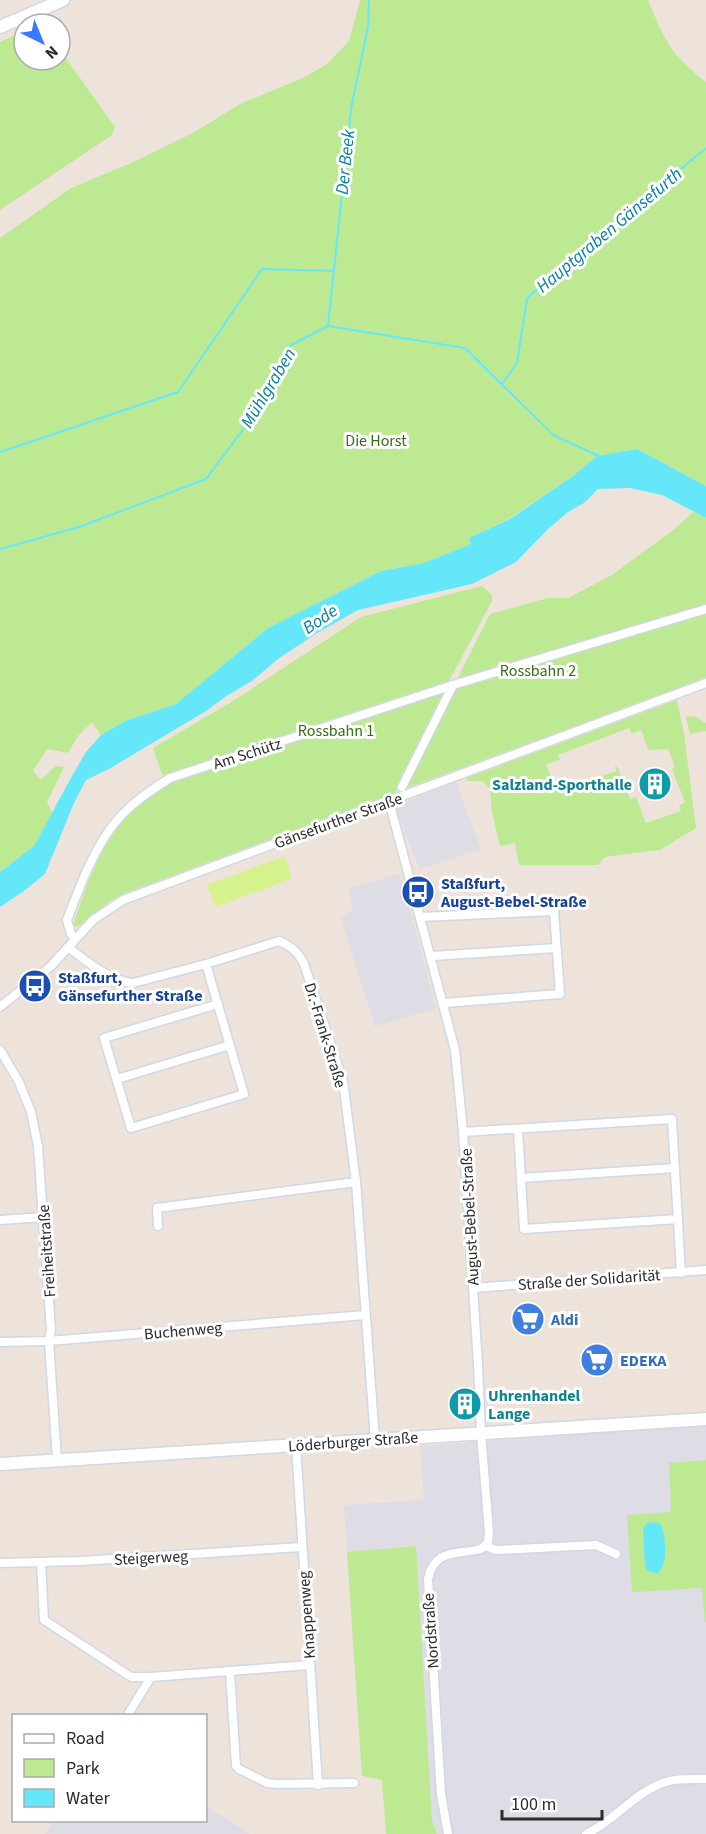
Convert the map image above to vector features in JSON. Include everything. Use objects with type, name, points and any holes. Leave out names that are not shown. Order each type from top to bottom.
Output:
[{"type":"street","points":[[0,27],[63,0]]},
{"type":"street","name":"Am Schütz","points":[[75,939],[67,920],[102,843],[118,820],[144,795],[170,778],[453,685],[706,609]]},
{"type":"street","name":"Gänsefurther Straße","points":[[0,1007],[51,966],[75,939],[108,909],[131,897],[706,683]]},
{"type":"street","points":[[402,787],[453,685]]},
{"type":"street","name":"August-Bebel-Straße","points":[[389,801],[432,956],[455,1050],[463,1132],[481,1433]]},
{"type":"street","points":[[420,916],[554,911],[560,994],[444,1003]]},
{"type":"street","name":"Dr.-Frank-Straße","points":[[68,947],[124,983],[140,983],[279,941],[287,944],[300,956],[343,1081],[356,1182],[375,1440]]},
{"type":"street","points":[[432,956],[556,948]]},
{"type":"street","points":[[206,964],[218,1004],[244,1094],[131,1128],[105,1038],[218,1004]]},
{"type":"street","points":[[117,1079],[230,1046]]},
{"type":"street","name":"Freiheitstraße","points":[[0,1050],[19,1082],[33,1116],[38,1146],[51,1330],[49,1341],[57,1460]]},
{"type":"street","points":[[463,1132],[672,1119],[681,1272]]},
{"type":"street","points":[[518,1129],[524,1229],[678,1219]]},
{"type":"street","points":[[521,1178],[675,1168]]},
{"type":"street","points":[[158,1226],[157,1208],[356,1182]]},
{"type":"street","points":[[0,1220],[44,1217]]},
{"type":"street","name":"Straße der Solidarität","points":[[473,1288],[706,1270]]},
{"type":"street","name":"Buchenweg","points":[[0,1342],[49,1341],[365,1315]]},
{"type":"street","name":"Löderburger Straße","points":[[0,1464],[706,1419]]},
{"type":"street","points":[[481,1433],[489,1533],[485,1546]]},
{"type":"street","name":"Knappenweg","points":[[296,1445],[318,1785]]},
{"type":"street","name":"Nordstraße","points":[[448,1834],[441,1794],[428,1579],[432,1566],[443,1556],[475,1551],[485,1546],[496,1550],[596,1545],[616,1554]]},
{"type":"street","name":"Steigerweg","points":[[0,1563],[222,1554],[302,1547]]},
{"type":"street","points":[[41,1562],[44,1620],[131,1677],[309,1665]]},
{"type":"street","points":[[230,1671],[236,1766],[267,1783],[318,1785],[354,1783]]},
{"type":"street","points":[[129,1714],[151,1677]]},
{"type":"street","points":[[586,1834],[605,1824],[643,1793],[657,1786],[670,1781],[706,1779]]},
{"type":"shaded area","points":[[456,782],[481,849],[420,869],[394,806]]},
{"type":"shaded area","points":[[400,874],[436,1008],[375,1027],[341,919],[353,909],[349,888]]},
{"type":"shaded area","points":[[706,1425],[706,1834],[437,1834],[432,1821],[415,1546],[347,1552],[344,1505],[424,1500],[420,1446]]},
{"type":"shaded area","points":[[207,1807],[250,1834],[45,1834],[53,1822],[207,1822]]},
{"type":"green space","name":"Die Horst","points":[[360,0],[648,0],[659,26],[676,55],[706,82],[706,486],[637,449],[597,456],[573,476],[509,519],[469,538],[471,544],[424,563],[381,571],[268,628],[176,704],[125,721],[101,735],[92,722],[78,736],[68,753],[47,749],[33,771],[41,780],[55,766],[64,767],[47,802],[53,815],[34,846],[0,872],[0,238],[71,188],[131,163],[193,133],[240,104],[305,77],[327,64],[349,41]]},
{"type":"green space","points":[[12,36],[12,72],[72,72],[72,67],[115,127],[112,135],[0,210],[0,42]]},
{"type":"green space","name":"Rossbahn 2","points":[[693,512],[706,518],[706,678],[404,789],[403,786],[490,614],[548,598],[568,598],[612,575],[676,528]]},
{"type":"green space","name":"Rossbahn 1","points":[[482,586],[492,595],[492,601],[448,683],[395,793],[128,892],[110,901],[77,927],[73,925],[96,863],[116,828],[146,797],[165,783],[153,748],[233,701],[361,617]]},
{"type":"green space","points":[[677,700],[684,734],[696,828],[660,850],[605,857],[598,865],[519,865],[515,843],[500,846],[492,812],[490,790],[483,781],[467,781],[466,778]],"holes":[[[629,728],[632,734],[641,730],[648,749],[668,749],[675,767],[672,769],[685,802],[679,805],[681,811],[646,823],[636,797],[630,799],[615,765],[616,771],[563,790],[559,785],[554,786],[546,764],[560,760],[558,755]]]},
{"type":"green space","points":[[694,716],[706,723],[706,731],[690,734],[686,717]]},
{"type":"green space","points":[[285,856],[292,879],[215,907],[207,885]]},
{"type":"green space","points":[[706,1460],[705,1622],[702,1588],[632,1592],[627,1515],[671,1512],[669,1463]]},
{"type":"green space","points":[[416,1546],[432,1821],[437,1834],[386,1834],[382,1780],[362,1776],[347,1552]]},
{"type":"water","name":"Bode","points":[[637,449],[706,486],[706,518],[662,495],[630,488],[598,489],[584,503],[568,512],[548,529],[516,562],[472,584],[358,610],[317,633],[278,659],[252,681],[206,711],[109,769],[86,780],[74,803],[45,874],[0,907],[0,872],[34,846],[86,752],[101,735],[125,721],[176,704],[268,628],[381,571],[424,563],[471,544],[469,538],[510,519],[573,476],[597,456]]},
{"type":"water","points":[[651,1522],[660,1523],[665,1542],[665,1557],[657,1573],[648,1571],[645,1566],[643,1529]]},
{"type":"waterway","name":"Der Beek","points":[[328,326],[351,109],[368,27],[369,0]]},
{"type":"waterway","name":"Hauptgraben Gänsefurth","points":[[502,384],[517,363],[527,299],[706,148]]},
{"type":"waterway","points":[[0,452],[178,392],[262,269],[334,271]]},
{"type":"waterway","name":"Mühlgraben","points":[[0,549],[79,527],[206,479],[256,412],[291,345],[328,326],[465,348],[553,435],[599,456]]},
{"type":"place","name":"Salzland-Sporthalle","points":[[655,784]]},
{"type":"place","name":"Staßfurt, August-Bebel-Straße","points":[[418,892]]},
{"type":"place","name":"Staßfurt, Gänsefurther Straße","points":[[35,986]]},
{"type":"place","name":"Aldi","points":[[528,1319]]},
{"type":"place","name":"EDEKA","points":[[597,1360]]},
{"type":"place","name":"Uhrenhandel Lange","points":[[465,1404]]}]
